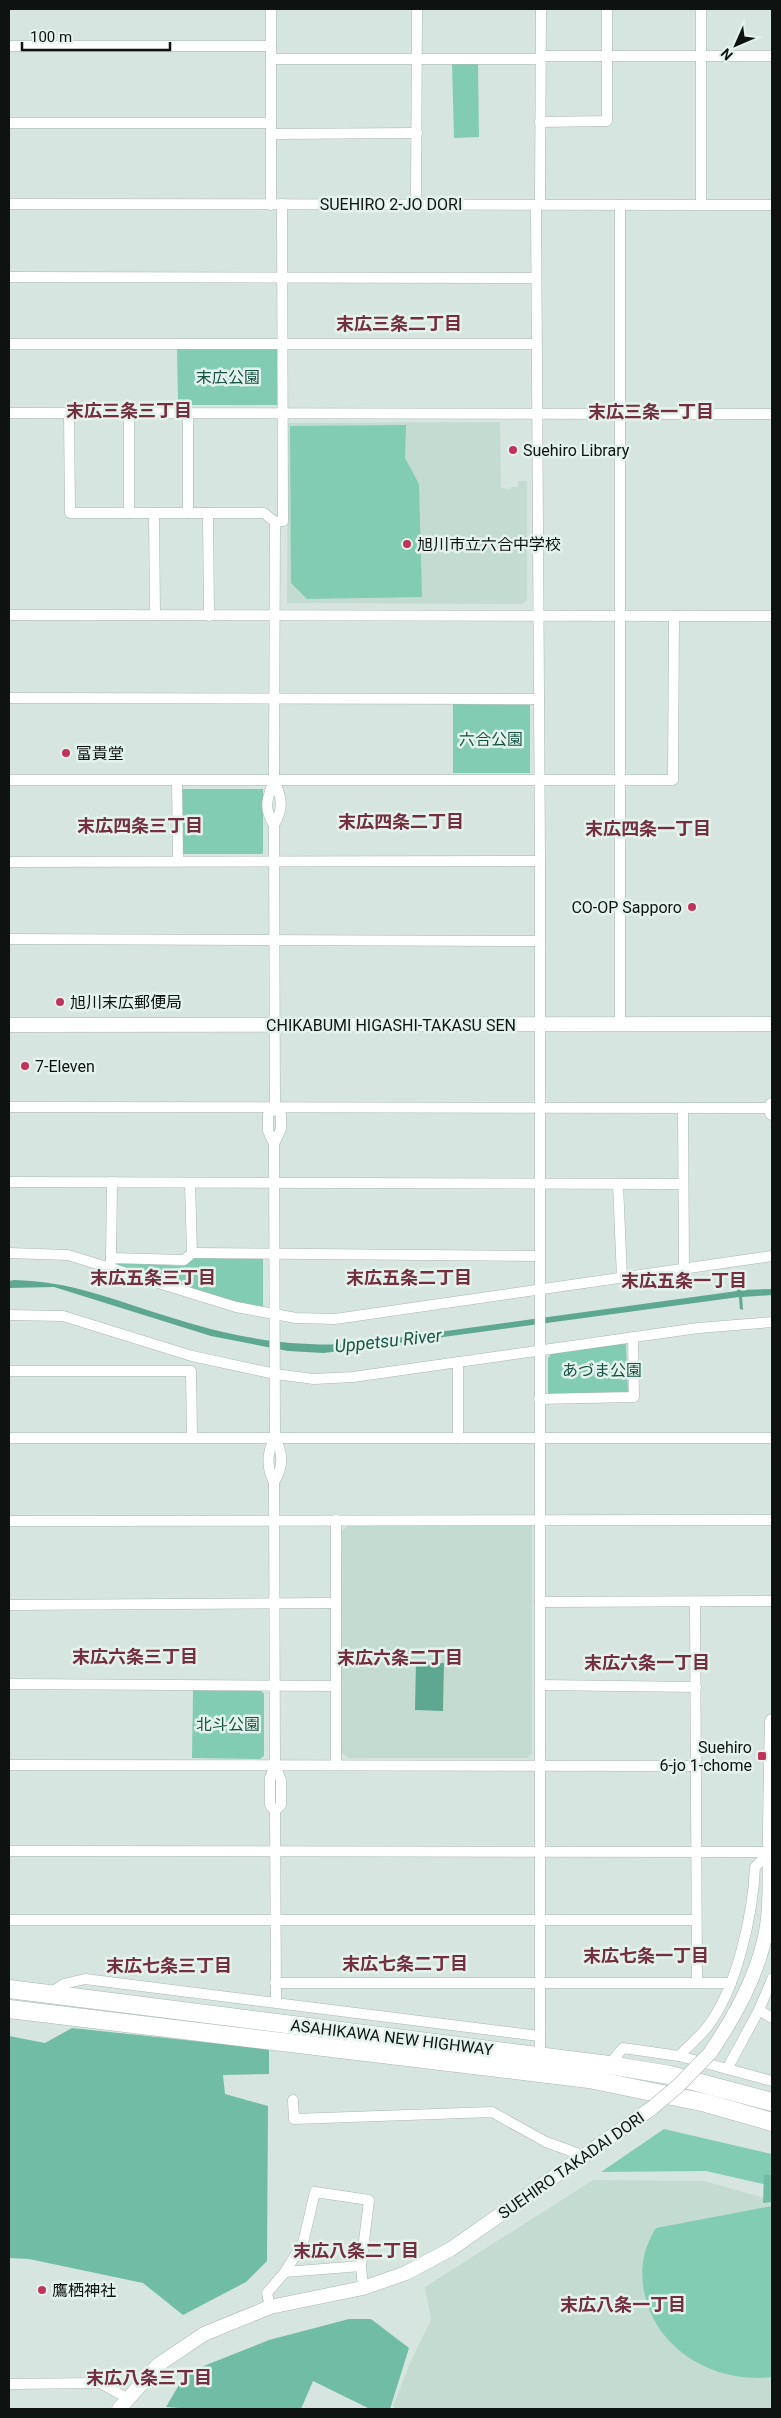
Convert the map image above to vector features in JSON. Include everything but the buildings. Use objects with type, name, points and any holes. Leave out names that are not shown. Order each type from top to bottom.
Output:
[{"type":"highway","name":"ASAHIKAWA NEW HIGHWAY","points":[[9,1989],[609,2064],[670,2075],[772,2102]]},
{"type":"highway","name":"ASAHIKAWA NEW HIGHWAY","points":[[9,2009],[589,2079],[706,2104],[772,2122]]},
{"type":"street","points":[[271,9],[271,204]]},
{"type":"street","points":[[416,203],[418,9]]},
{"type":"street","points":[[540,9],[540,122],[536,278],[540,861],[538,1184],[540,2056]]},
{"type":"street","points":[[540,122],[607,121],[607,9]]},
{"type":"street","points":[[701,9],[701,204]]},
{"type":"street","points":[[9,46],[271,46]]},
{"type":"street","points":[[272,59],[417,59],[608,55],[772,56]]},
{"type":"street","points":[[9,123],[417,133]]},
{"type":"street","name":"SUEHIRO 2-JO DORI","points":[[9,204],[416,203],[772,205]]},
{"type":"street","points":[[69,414],[70,513],[264,513],[275,522],[283,522],[282,204]]},
{"type":"street","points":[[620,205],[620,1025]]},
{"type":"street","points":[[9,277],[536,278]]},
{"type":"street","points":[[9,344],[536,344]]},
{"type":"street","points":[[9,413],[772,414]]},
{"type":"street","points":[[129,414],[129,512]]},
{"type":"street","points":[[188,414],[188,512]]},
{"type":"street","points":[[154,512],[154,615]]},
{"type":"street","points":[[208,513],[209,616]]},
{"type":"street","points":[[275,522],[274,780],[282,799],[281,813],[274,825],[274,1107],[268,1115],[268,1131],[274,1144],[275,1183],[275,1437],[269,1448],[268,1471],[274,1482],[275,1520],[274,1765],[282,1780],[281,1804],[275,1811],[276,2002]]},
{"type":"street","points":[[9,615],[772,616]]},
{"type":"street","points":[[9,780],[672,780],[674,616]]},
{"type":"street","points":[[9,698],[539,699]]},
{"type":"street","points":[[178,781],[178,860]]},
{"type":"street","points":[[9,862],[178,860],[275,862],[540,861]]},
{"type":"street","points":[[9,940],[539,940]]},
{"type":"street","name":"CHIKABUMI HIGASHI-TAKASU SEN","points":[[9,1025],[772,1024]]},
{"type":"street","points":[[9,1107],[682,1108],[772,1106],[772,1113]]},
{"type":"street","points":[[682,1108],[684,1269]]},
{"type":"street","points":[[9,1182],[683,1184]]},
{"type":"street","points":[[110,1263],[112,1182]]},
{"type":"street","points":[[190,1183],[192,1253]]},
{"type":"street","points":[[618,1184],[622,1278]]},
{"type":"street","points":[[9,1253],[68,1256],[110,1263],[236,1307],[274,1318],[335,1319],[539,1296],[622,1278],[772,1256]]},
{"type":"street","points":[[110,1263],[184,1260],[192,1253],[538,1256]]},
{"type":"street","points":[[9,1315],[63,1316],[192,1356],[274,1369],[314,1379],[353,1377],[698,1328],[772,1322]]},
{"type":"street","points":[[539,1399],[634,1397],[633,1337]]},
{"type":"street","points":[[192,1356],[192,1437]]},
{"type":"street","points":[[458,1362],[458,1438]]},
{"type":"street","points":[[9,1372],[191,1372]]},
{"type":"street","points":[[9,1438],[772,1438]]},
{"type":"street","points":[[336,1520],[336,1765]]},
{"type":"street","points":[[9,1521],[772,1520]]},
{"type":"street","points":[[540,1602],[772,1601]]},
{"type":"street","points":[[695,1602],[697,1982]]},
{"type":"street","points":[[9,1605],[336,1603]]},
{"type":"street","points":[[9,1684],[336,1686]]},
{"type":"street","points":[[540,1685],[696,1687]]},
{"type":"street","name":"SUEHIRO TAKADAI DORI","points":[[123,2404],[158,2365],[204,2334],[270,2307],[363,2288],[406,2273],[451,2249],[652,2108],[678,2086],[710,2053],[732,2021],[758,1962],[768,1918],[771,1885],[772,1722]]},
{"type":"street","points":[[9,1765],[696,1766]]},
{"type":"street","points":[[9,1851],[697,1851],[771,1853]]},
{"type":"street","points":[[678,2056],[709,2025],[731,1983],[744,1941],[754,1896],[755,1867],[771,1853]]},
{"type":"street","points":[[9,1920],[696,1920]]},
{"type":"street","points":[[50,1994],[64,1984],[85,1979],[539,2036]]},
{"type":"street","points":[[727,2068],[759,2010],[772,1979]]},
{"type":"street","points":[[275,1982],[731,1983]]},
{"type":"street","points":[[759,2010],[772,2018]]},
{"type":"street","points":[[609,2064],[623,2048],[678,2056],[772,2081]]},
{"type":"street","points":[[293,2100],[294,2120],[492,2112],[546,2142],[585,2156]]},
{"type":"street","points":[[270,2307],[267,2293],[285,2272],[303,2243],[315,2192],[369,2200],[361,2266],[363,2288]]},
{"type":"street","points":[[285,2272],[361,2266]]},
{"type":"street","points":[[9,2384],[100,2383],[123,2404]]},
{"type":"shaded area","name":"旭川市立六合中学校","points":[[500,422],[501,488],[510,489],[511,487],[518,487],[518,481],[527,481],[527,600],[522,604],[287,603],[288,425],[290,423]]},
{"type":"shaded area","points":[[529,1524],[532,1527],[532,1753],[527,1758],[348,1758],[340,1751],[342,1531],[347,1526]]},
{"type":"shaded area","points":[[72,2028],[269,2049],[269,2074],[223,2075],[225,2094],[268,2106],[267,2261],[246,2282],[183,2315],[143,2283],[29,2259],[9,2258],[9,2036],[45,2043]]},
{"type":"shaded area","points":[[764,2175],[772,2175],[772,2202],[763,2203]]},
{"type":"shaded area","points":[[593,2180],[704,2181],[772,2200],[772,2409],[396,2409],[393,2406],[410,2363],[431,2320],[425,2287]]},
{"type":"shaded area","points":[[349,2319],[371,2319],[409,2348],[390,2409],[370,2409],[313,2381],[301,2409],[193,2409],[166,2407],[186,2373],[269,2340]]},
{"type":"green space","points":[[478,63],[479,137],[454,138],[452,64]]},
{"type":"green space","name":"末広公園","points":[[177,349],[278,349],[277,405],[178,405]]},
{"type":"green space","points":[[406,425],[405,458],[419,484],[422,597],[307,599],[291,583],[290,426]]},
{"type":"green space","name":"六合公園","points":[[453,704],[530,705],[530,773],[453,773]]},
{"type":"green space","points":[[181,789],[263,789],[263,854],[181,854]]},
{"type":"green space","points":[[200,1255],[263,1257],[263,1308],[233,1302],[117,1267],[118,1262],[183,1266]]},
{"type":"green space","name":"あづま公園","points":[[626,1343],[628,1392],[625,1395],[548,1394],[548,1358],[552,1353]]},
{"type":"green space","name":"北斗公園","points":[[193,1689],[260,1690],[264,1694],[264,1756],[260,1759],[192,1758]]},
{"type":"green space","points":[[664,2129],[772,2154],[772,2186],[706,2171],[601,2172]]},
{"type":"green space","points":[[772,2206],[772,2377],[751,2378],[729,2375],[691,2359],[674,2346],[661,2330],[650,2312],[644,2291],[642,2274],[645,2251],[656,2228]]},
{"type":"water","name":"Uppetsu River","points":[[737,1272],[741,1272],[741,1290],[772,1289],[772,1295],[742,1297],[743,1310],[740,1309],[739,1297],[324,1353],[288,1351],[211,1336],[54,1287],[9,1288],[9,1281],[14,1280],[72,1287],[210,1329],[233,1334],[301,1344],[351,1344],[737,1291]]},
{"type":"water","points":[[416,1662],[444,1663],[443,1711],[415,1710]]},
{"type":"place","name":"Suehiro Library","points":[[513,450]]},
{"type":"place","name":"旭川市立六合中学校","points":[[407,544]]},
{"type":"place","name":"富貴堂","points":[[66,753]]},
{"type":"place","name":"CO-OP Sapporo","points":[[692,907]]},
{"type":"place","name":"旭川末広郵便局","points":[[60,1002]]},
{"type":"place","name":"7-Eleven","points":[[25,1066]]},
{"type":"place","name":"Suehiro 6-jo 1-chome","points":[[762,1756]]},
{"type":"place","name":"鷹栖神社","points":[[42,2290]]},
{"type":"district","name":"末広三条二丁目","points":[[399,324]]},
{"type":"district","name":"末広三条三丁目","points":[[129,411]]},
{"type":"district","name":"末広三条一丁目","points":[[651,412]]},
{"type":"district","name":"末広四条二丁目","points":[[401,822]]},
{"type":"district","name":"末広四条三丁目","points":[[140,826]]},
{"type":"district","name":"末広四条一丁目","points":[[648,829]]},
{"type":"district","name":"末広五条三丁目","points":[[153,1278]]},
{"type":"district","name":"末広五条二丁目","points":[[409,1278]]},
{"type":"district","name":"末広五条一丁目","points":[[684,1281]]},
{"type":"district","name":"末広六条三丁目","points":[[135,1657]]},
{"type":"district","name":"末広六条二丁目","points":[[400,1658]]},
{"type":"district","name":"末広六条一丁目","points":[[647,1663]]},
{"type":"district","name":"末広七条一丁目","points":[[646,1956]]},
{"type":"district","name":"末広七条二丁目","points":[[405,1964]]},
{"type":"district","name":"末広七条三丁目","points":[[169,1966]]},
{"type":"district","name":"末広八条二丁目","points":[[356,2251]]},
{"type":"district","name":"末広八条一丁目","points":[[623,2305]]},
{"type":"district","name":"末広八条三丁目","points":[[149,2378]]}]
